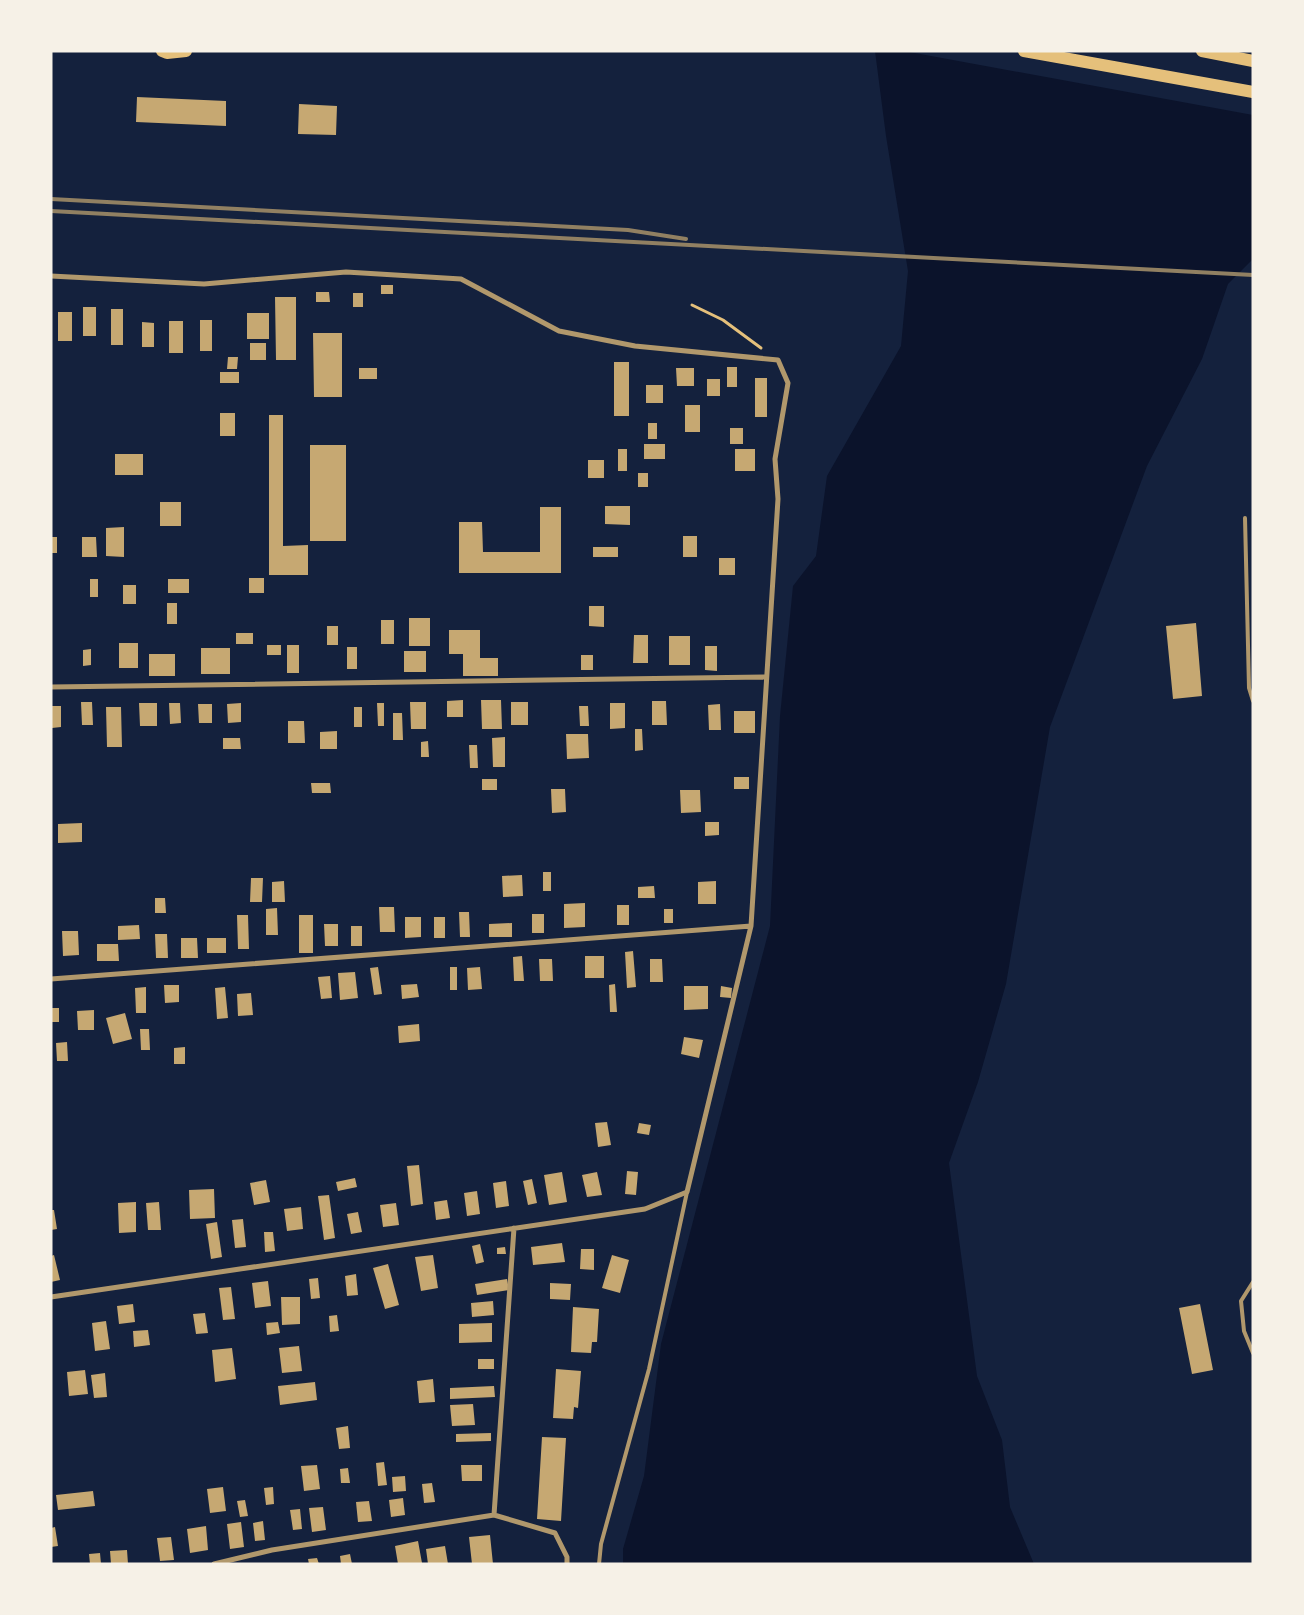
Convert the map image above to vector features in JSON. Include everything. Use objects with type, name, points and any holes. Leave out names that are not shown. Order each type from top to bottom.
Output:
[{"type":"main road","points":[[162,51],[167,53],[186,51]]},
{"type":"main road","points":[[1024,51],[1253,92]]},
{"type":"main road","points":[[1202,51],[1253,61]]},
{"type":"street","points":[[51,276],[204,284],[346,272],[461,279],[560,331],[635,346],[778,360],[788,383],[775,459],[778,500],[751,926],[687,1192],[645,1209],[51,1297]]},
{"type":"street","points":[[51,687],[766,677]]},
{"type":"street","points":[[51,980],[751,926]]},
{"type":"street","points":[[494,1515],[514,1228]]},
{"type":"street","points":[[214,1564],[272,1550],[494,1515],[554,1533],[567,1557],[567,1564]]},
{"type":"lane","points":[[1245,518],[1249,688],[1253,701]]},
{"type":"lane","points":[[599,1564],[601,1544],[649,1369],[687,1192]]},
{"type":"lane","points":[[1253,1282],[1241,1301],[1244,1331],[1253,1353]]},
{"type":"path","points":[[692,305],[723,320],[778,360]]},
{"type":"water","points":[[875,51],[1253,51],[1253,259],[1228,284],[1202,359],[1147,466],[1050,727],[1006,984],[978,1082],[949,1163],[977,1376],[1002,1440],[1010,1507],[1034,1564],[623,1564],[623,1549],[644,1476],[661,1344],[770,926],[780,716],[793,586],[816,556],[827,476],[901,346],[908,271],[886,136]]},
{"type":"pier","points":[[904,51],[1253,51],[1253,115]]},
{"type":"building","points":[[137,97],[226,101],[226,126],[136,122]]},
{"type":"building","points":[[299,104],[337,106],[336,135],[298,134]]},
{"type":"building","points":[[381,285],[393,285],[393,294],[381,294]]},
{"type":"building","points":[[316,292],[329,292],[330,302],[316,302]]},
{"type":"building","points":[[353,293],[363,293],[363,307],[353,307]]},
{"type":"building","points":[[275,297],[296,297],[296,360],[276,360]]},
{"type":"building","points":[[83,307],[96,307],[96,336],[83,336]]},
{"type":"building","points":[[111,309],[123,309],[123,345],[111,345]]},
{"type":"building","points":[[58,312],[72,312],[72,341],[58,341]]},
{"type":"building","points":[[247,313],[269,313],[269,339],[247,339]]},
{"type":"building","points":[[200,320],[212,320],[212,351],[200,351]]},
{"type":"building","points":[[169,321],[183,321],[183,353],[169,353]]},
{"type":"building","points":[[142,322],[154,323],[154,347],[142,347]]},
{"type":"building","points":[[313,333],[342,333],[342,397],[314,397]]},
{"type":"building","points":[[250,343],[266,343],[266,360],[250,360]]},
{"type":"building","points":[[228,357],[238,357],[237,369],[227,369]]},
{"type":"building","points":[[614,362],[629,362],[629,416],[614,416]]},
{"type":"building","points":[[727,367],[737,367],[737,387],[727,387]]},
{"type":"building","points":[[359,368],[377,368],[377,379],[359,379]]},
{"type":"building","points":[[676,368],[694,368],[694,386],[677,386]]},
{"type":"building","points":[[220,372],[239,372],[239,383],[220,383]]},
{"type":"building","points":[[755,378],[767,378],[767,417],[755,417]]},
{"type":"building","points":[[707,379],[720,379],[720,396],[707,396]]},
{"type":"building","points":[[646,385],[663,385],[663,403],[646,403]]},
{"type":"building","points":[[685,405],[700,405],[700,432],[685,432]]},
{"type":"building","points":[[220,413],[235,413],[235,436],[220,436]]},
{"type":"building","points":[[269,415],[283,415],[283,546],[308,545],[308,575],[269,575]]},
{"type":"building","points":[[648,423],[657,423],[657,439],[648,439]]},
{"type":"building","points":[[730,428],[743,428],[743,444],[730,444]]},
{"type":"building","points":[[644,444],[665,444],[665,459],[644,459]]},
{"type":"building","points":[[310,445],[346,445],[346,541],[310,541]]},
{"type":"building","points":[[618,449],[627,449],[627,471],[618,471]]},
{"type":"building","points":[[735,449],[755,449],[755,471],[735,471]]},
{"type":"building","points":[[115,454],[143,454],[143,475],[115,475]]},
{"type":"building","points":[[588,460],[604,460],[604,478],[588,478]]},
{"type":"building","points":[[638,473],[648,473],[648,487],[638,487]]},
{"type":"building","points":[[160,502],[181,502],[181,526],[160,526]]},
{"type":"building","points":[[605,506],[630,506],[630,525],[605,524]]},
{"type":"building","points":[[540,507],[561,507],[561,573],[459,573],[459,522],[482,522],[483,552],[540,552]]},
{"type":"building","points":[[124,527],[124,557],[106,556],[106,528]]},
{"type":"building","points":[[683,536],[697,536],[697,557],[683,557]]},
{"type":"building","points":[[51,537],[57,537],[57,553],[51,553]]},
{"type":"building","points":[[82,537],[96,537],[97,557],[82,557]]},
{"type":"building","points":[[593,547],[618,547],[618,557],[593,557]]},
{"type":"building","points":[[719,558],[735,558],[735,575],[719,575]]},
{"type":"building","points":[[249,578],[264,578],[264,593],[249,593]]},
{"type":"building","points":[[90,579],[98,579],[98,597],[90,597]]},
{"type":"building","points":[[168,579],[189,579],[189,593],[168,593]]},
{"type":"building","points":[[123,585],[136,585],[136,604],[123,604]]},
{"type":"building","points":[[167,603],[177,603],[177,624],[167,624]]},
{"type":"building","points":[[589,606],[604,606],[604,627],[589,626]]},
{"type":"building","points":[[409,618],[430,618],[430,646],[409,646]]},
{"type":"building","points":[[381,620],[394,620],[394,644],[381,644]]},
{"type":"building","points":[[1196,623],[1202,696],[1173,699],[1166,626]]},
{"type":"building","points":[[327,626],[338,626],[338,645],[327,645]]},
{"type":"building","points":[[449,630],[480,630],[480,658],[498,658],[498,676],[463,676],[463,654],[449,654]]},
{"type":"building","points":[[236,633],[253,633],[253,644],[236,644]]},
{"type":"building","points":[[634,635],[648,635],[648,663],[633,663]]},
{"type":"building","points":[[669,636],[690,636],[690,665],[669,665]]},
{"type":"building","points":[[119,643],[138,643],[138,668],[119,668]]},
{"type":"building","points":[[267,645],[281,645],[281,655],[267,655]]},
{"type":"building","points":[[287,645],[299,645],[299,673],[287,673]]},
{"type":"building","points":[[705,646],[717,646],[717,671],[705,670]]},
{"type":"building","points":[[347,647],[357,647],[357,669],[347,669]]},
{"type":"building","points":[[201,648],[230,648],[230,674],[201,674]]},
{"type":"building","points":[[91,649],[91,665],[83,666],[83,650]]},
{"type":"building","points":[[404,651],[426,651],[426,672],[404,672]]},
{"type":"building","points":[[149,654],[175,654],[175,676],[149,676]]},
{"type":"building","points":[[581,655],[593,655],[593,670],[581,670]]},
{"type":"building","points":[[463,700],[463,717],[447,717],[447,701]]},
{"type":"building","points":[[481,700],[501,700],[502,729],[482,729]]},
{"type":"building","points":[[652,701],[666,701],[667,725],[652,725]]},
{"type":"building","points":[[81,702],[92,702],[93,725],[82,725]]},
{"type":"building","points":[[410,702],[426,702],[426,729],[411,729]]},
{"type":"building","points":[[511,702],[528,702],[528,725],[511,725]]},
{"type":"building","points":[[139,703],[157,703],[157,726],[140,726]]},
{"type":"building","points":[[169,703],[180,703],[181,723],[170,724]]},
{"type":"building","points":[[241,703],[241,722],[228,723],[227,704]]},
{"type":"building","points":[[377,703],[384,703],[384,726],[378,726]]},
{"type":"building","points":[[610,703],[625,703],[625,728],[610,729]]},
{"type":"building","points":[[198,704],[212,704],[212,723],[199,723]]},
{"type":"building","points":[[720,704],[721,730],[709,730],[708,705]]},
{"type":"building","points":[[51,706],[61,706],[61,727],[52,728]]},
{"type":"building","points":[[579,706],[588,706],[589,726],[580,726]]},
{"type":"building","points":[[106,707],[121,707],[122,747],[107,747]]},
{"type":"building","points":[[354,707],[362,707],[362,727],[354,727]]},
{"type":"building","points":[[734,711],[755,711],[755,733],[734,733]]},
{"type":"building","points":[[393,713],[402,713],[403,740],[393,740]]},
{"type":"building","points":[[288,721],[304,721],[305,743],[288,743]]},
{"type":"building","points":[[635,729],[642,729],[643,750],[635,751]]},
{"type":"building","points":[[337,731],[337,749],[320,749],[320,732]]},
{"type":"building","points":[[566,734],[588,734],[589,758],[567,759]]},
{"type":"building","points":[[505,737],[505,767],[493,767],[492,738]]},
{"type":"building","points":[[223,738],[240,738],[241,749],[223,749]]},
{"type":"building","points":[[428,741],[429,757],[421,757],[421,742]]},
{"type":"building","points":[[469,745],[477,745],[478,768],[470,768]]},
{"type":"building","points":[[734,777],[749,777],[749,789],[734,789]]},
{"type":"building","points":[[482,779],[497,779],[497,790],[482,790]]},
{"type":"building","points":[[311,783],[330,783],[331,793],[312,793]]},
{"type":"building","points":[[551,789],[565,789],[566,812],[552,813]]},
{"type":"building","points":[[680,790],[700,790],[701,812],[681,813]]},
{"type":"building","points":[[705,822],[719,822],[719,835],[705,836]]},
{"type":"building","points":[[82,823],[82,842],[58,843],[58,824]]},
{"type":"building","points":[[543,872],[551,872],[551,891],[543,891]]},
{"type":"building","points":[[522,875],[523,896],[503,897],[502,876]]},
{"type":"building","points":[[251,878],[263,878],[262,902],[250,902]]},
{"type":"building","points":[[284,881],[285,902],[272,902],[272,882]]},
{"type":"building","points":[[716,881],[716,904],[698,904],[698,882]]},
{"type":"building","points":[[654,886],[655,898],[638,898],[638,887]]},
{"type":"building","points":[[155,898],[165,898],[166,913],[155,913]]},
{"type":"building","points":[[585,903],[585,927],[564,928],[564,904]]},
{"type":"building","points":[[617,905],[629,905],[629,925],[617,925]]},
{"type":"building","points":[[379,907],[394,907],[395,932],[380,932]]},
{"type":"building","points":[[277,908],[278,935],[266,935],[266,909]]},
{"type":"building","points":[[664,909],[673,909],[673,923],[664,923]]},
{"type":"building","points":[[459,912],[469,912],[470,937],[460,937]]},
{"type":"building","points":[[532,914],[544,914],[544,933],[532,933]]},
{"type":"building","points":[[237,915],[248,915],[249,949],[238,949]]},
{"type":"building","points":[[299,915],[313,915],[313,953],[299,953]]},
{"type":"building","points":[[405,917],[421,917],[421,937],[405,938]]},
{"type":"building","points":[[434,917],[445,917],[445,938],[434,938]]},
{"type":"building","points":[[512,923],[512,937],[489,937],[489,924]]},
{"type":"building","points":[[324,924],[338,924],[338,946],[325,946]]},
{"type":"building","points":[[139,925],[140,939],[118,940],[118,926]]},
{"type":"building","points":[[351,926],[362,926],[362,946],[351,946]]},
{"type":"building","points":[[62,931],[78,931],[79,955],[63,956]]},
{"type":"building","points":[[155,934],[167,934],[168,958],[156,958]]},
{"type":"building","points":[[181,938],[197,938],[198,958],[181,958]]},
{"type":"building","points":[[207,938],[226,938],[226,953],[207,953]]},
{"type":"building","points":[[97,944],[118,944],[119,961],[97,961]]},
{"type":"building","points":[[633,951],[636,987],[627,988],[625,952]]},
{"type":"building","points":[[522,956],[524,981],[514,981],[513,957]]},
{"type":"building","points":[[585,956],[604,956],[604,978],[585,978]]},
{"type":"building","points":[[539,959],[552,959],[553,981],[540,981]]},
{"type":"building","points":[[650,959],[662,959],[663,982],[650,982]]},
{"type":"building","points":[[378,967],[382,994],[374,995],[370,968]]},
{"type":"building","points":[[450,967],[457,967],[457,990],[450,990]]},
{"type":"building","points":[[480,967],[482,989],[468,990],[467,968]]},
{"type":"building","points":[[355,972],[358,998],[340,1000],[338,973]]},
{"type":"building","points":[[330,976],[332,998],[321,999],[318,977]]},
{"type":"building","points":[[417,984],[419,997],[402,999],[401,985]]},
{"type":"building","points":[[615,984],[617,1012],[610,1012],[609,985]]},
{"type":"building","points":[[164,985],[179,985],[179,1002],[165,1003]]},
{"type":"building","points":[[684,986],[708,986],[708,1009],[684,1010]]},
{"type":"building","points":[[721,986],[732,988],[731,998],[720,997]]},
{"type":"building","points":[[146,987],[146,1013],[136,1013],[135,988]]},
{"type":"building","points":[[225,987],[228,1018],[217,1019],[215,988]]},
{"type":"building","points":[[251,993],[253,1015],[238,1016],[237,994]]},
{"type":"building","points":[[51,1008],[59,1008],[59,1022],[51,1022]]},
{"type":"building","points":[[94,1010],[94,1030],[78,1030],[77,1011]]},
{"type":"building","points":[[125,1013],[132,1039],[113,1044],[106,1018]]},
{"type":"building","points":[[419,1024],[420,1041],[399,1043],[398,1026]]},
{"type":"building","points":[[140,1029],[149,1029],[150,1050],[141,1050]]},
{"type":"building","points":[[684,1037],[703,1040],[699,1058],[681,1054]]},
{"type":"building","points":[[67,1042],[68,1061],[57,1061],[56,1043]]},
{"type":"building","points":[[185,1047],[185,1064],[174,1064],[174,1048]]},
{"type":"building","points":[[607,1122],[611,1145],[598,1147],[595,1123]]},
{"type":"building","points":[[639,1123],[651,1125],[649,1135],[637,1133]]},
{"type":"building","points":[[419,1165],[423,1204],[411,1206],[407,1166]]},
{"type":"building","points":[[627,1171],[638,1172],[636,1195],[625,1194]]},
{"type":"building","points":[[562,1172],[567,1202],[549,1205],[544,1175]]},
{"type":"building","points":[[597,1172],[602,1195],[587,1197],[582,1175]]},
{"type":"building","points":[[355,1178],[357,1187],[338,1191],[336,1182]]},
{"type":"building","points":[[532,1179],[537,1203],[528,1205],[523,1181]]},
{"type":"building","points":[[266,1180],[270,1202],[254,1205],[250,1183]]},
{"type":"building","points":[[506,1181],[509,1206],[496,1208],[493,1183]]},
{"type":"building","points":[[214,1189],[215,1218],[190,1219],[189,1190]]},
{"type":"building","points":[[477,1191],[480,1214],[467,1216],[464,1193]]},
{"type":"building","points":[[329,1195],[335,1238],[324,1240],[318,1196]]},
{"type":"building","points":[[447,1200],[450,1218],[436,1220],[434,1202]]},
{"type":"building","points":[[136,1202],[136,1232],[119,1233],[118,1203]]},
{"type":"building","points":[[159,1202],[161,1230],[148,1230],[146,1203]]},
{"type":"building","points":[[396,1203],[399,1225],[383,1227],[380,1205]]},
{"type":"building","points":[[301,1207],[303,1229],[287,1231],[284,1209]]},
{"type":"building","points":[[51,1210],[54,1210],[57,1229],[51,1230]]},
{"type":"building","points":[[358,1212],[362,1232],[351,1234],[347,1214]]},
{"type":"building","points":[[243,1219],[246,1247],[235,1248],[232,1220]]},
{"type":"building","points":[[217,1222],[222,1257],[211,1259],[206,1224]]},
{"type":"building","points":[[264,1232],[273,1232],[275,1251],[265,1252]]},
{"type":"building","points":[[562,1243],[565,1262],[533,1265],[531,1247]]},
{"type":"building","points":[[480,1244],[484,1262],[476,1264],[472,1246]]},
{"type":"building","points":[[505,1247],[506,1254],[497,1254],[497,1248]]},
{"type":"building","points":[[581,1249],[594,1249],[594,1270],[580,1269]]},
{"type":"building","points":[[54,1255],[60,1280],[51,1282],[51,1256]]},
{"type":"building","points":[[433,1255],[438,1288],[421,1291],[415,1257]]},
{"type":"building","points":[[612,1255],[629,1260],[620,1293],[602,1288]]},
{"type":"building","points":[[388,1264],[399,1305],[385,1309],[373,1268]]},
{"type":"building","points":[[356,1274],[358,1295],[347,1296],[345,1276]]},
{"type":"building","points":[[318,1278],[320,1298],[311,1299],[309,1279]]},
{"type":"building","points":[[507,1279],[509,1290],[477,1295],[475,1284]]},
{"type":"building","points":[[268,1281],[271,1306],[255,1308],[252,1283]]},
{"type":"building","points":[[550,1283],[571,1284],[570,1300],[550,1299]]},
{"type":"building","points":[[231,1287],[235,1319],[223,1320],[219,1288]]},
{"type":"building","points":[[281,1297],[300,1297],[300,1324],[282,1325]]},
{"type":"building","points":[[493,1301],[494,1315],[472,1317],[471,1303]]},
{"type":"building","points":[[133,1304],[135,1322],[119,1324],[117,1306]]},
{"type":"building","points":[[1200,1304],[1213,1370],[1192,1374],[1179,1308]]},
{"type":"building","points":[[573,1307],[599,1309],[597,1342],[592,1342],[591,1353],[571,1352]]},
{"type":"building","points":[[205,1313],[208,1333],[196,1334],[193,1314]]},
{"type":"building","points":[[337,1315],[339,1331],[330,1332],[329,1316]]},
{"type":"building","points":[[106,1321],[110,1349],[95,1351],[92,1323]]},
{"type":"building","points":[[278,1322],[280,1333],[267,1335],[266,1323]]},
{"type":"building","points":[[492,1323],[492,1342],[459,1343],[459,1324]]},
{"type":"building","points":[[148,1330],[150,1345],[134,1347],[133,1331]]},
{"type":"building","points":[[299,1346],[302,1371],[282,1373],[279,1348]]},
{"type":"building","points":[[232,1348],[236,1379],[215,1382],[212,1350]]},
{"type":"building","points":[[478,1359],[494,1359],[494,1369],[478,1369]]},
{"type":"building","points":[[556,1369],[581,1371],[578,1408],[574,1407],[573,1419],[553,1418]]},
{"type":"building","points":[[85,1370],[88,1394],[69,1396],[67,1372]]},
{"type":"building","points":[[105,1373],[107,1397],[94,1398],[91,1375]]},
{"type":"building","points":[[433,1379],[435,1402],[419,1403],[417,1381]]},
{"type":"building","points":[[315,1382],[317,1400],[280,1405],[278,1386]]},
{"type":"building","points":[[494,1386],[495,1397],[450,1399],[450,1388]]},
{"type":"building","points":[[473,1404],[475,1425],[452,1426],[450,1405]]},
{"type":"building","points":[[348,1426],[350,1448],[339,1449],[336,1428]]},
{"type":"building","points":[[491,1433],[491,1441],[456,1442],[456,1434]]},
{"type":"building","points":[[542,1437],[566,1438],[561,1521],[537,1519]]},
{"type":"building","points":[[384,1462],[387,1485],[378,1486],[376,1463]]},
{"type":"building","points":[[317,1465],[320,1489],[304,1491],[301,1466]]},
{"type":"building","points":[[461,1465],[482,1465],[482,1481],[462,1481]]},
{"type":"building","points":[[348,1468],[350,1483],[341,1483],[340,1469]]},
{"type":"building","points":[[405,1476],[406,1491],[393,1492],[392,1477]]},
{"type":"building","points":[[432,1483],[435,1502],[424,1503],[422,1484]]},
{"type":"building","points":[[223,1487],[226,1511],[210,1513],[207,1489]]},
{"type":"building","points":[[273,1487],[274,1504],[266,1505],[264,1488]]},
{"type":"building","points":[[93,1491],[95,1506],[58,1510],[56,1495]]},
{"type":"building","points":[[403,1498],[405,1515],[391,1517],[389,1500]]},
{"type":"building","points":[[245,1500],[248,1516],[240,1517],[237,1501]]},
{"type":"building","points":[[369,1501],[372,1521],[358,1522],[356,1502]]},
{"type":"building","points":[[323,1507],[326,1530],[312,1532],[309,1508]]},
{"type":"building","points":[[300,1509],[302,1529],[293,1530],[290,1510]]},
{"type":"building","points":[[263,1521],[265,1540],[255,1541],[253,1523]]},
{"type":"building","points":[[241,1522],[244,1547],[230,1549],[227,1524]]},
{"type":"building","points":[[206,1526],[208,1550],[190,1553],[187,1529]]},
{"type":"building","points":[[55,1527],[58,1546],[51,1547],[51,1528]]},
{"type":"building","points":[[490,1535],[493,1564],[472,1564],[469,1537]]},
{"type":"building","points":[[171,1537],[174,1560],[160,1561],[157,1538]]},
{"type":"building","points":[[418,1541],[422,1563],[398,1564],[395,1546]]},
{"type":"building","points":[[445,1546],[448,1564],[428,1564],[426,1549]]},
{"type":"building","points":[[127,1550],[128,1564],[111,1564],[110,1551]]},
{"type":"building","points":[[100,1553],[101,1564],[90,1564],[89,1554]]},
{"type":"building","points":[[350,1554],[352,1564],[341,1564],[340,1556]]},
{"type":"building","points":[[317,1558],[319,1564],[309,1564],[308,1559]]},
{"type":"railway","points":[[51,199],[628,230],[686,239]]},
{"type":"railway","points":[[51,211],[1253,275]]}]
